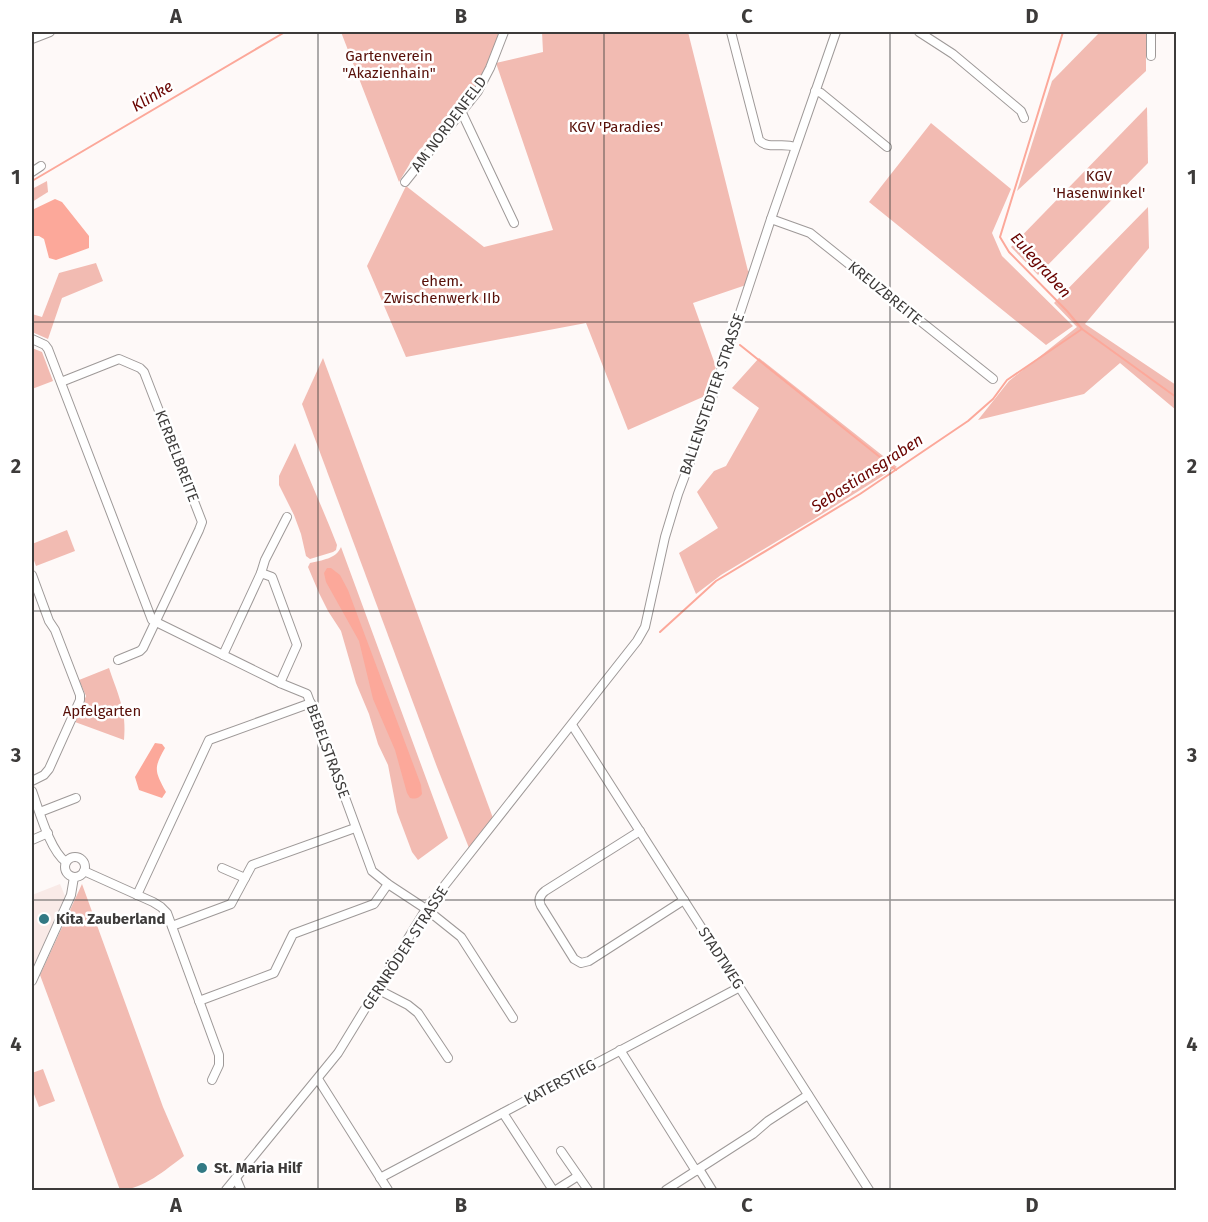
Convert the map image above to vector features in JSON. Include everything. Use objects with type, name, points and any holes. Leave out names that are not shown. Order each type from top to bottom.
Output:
[{"type":"street","points":[[32,39],[50,32]]},
{"type":"street","name":"AM NORDENFELD","points":[[405,182],[478,91],[504,32]]},
{"type":"street","points":[[731,32],[759,140],[768,146],[795,147]]},
{"type":"street","name":"BALLENSTEDTER STRASSE","points":[[598,690],[637,641],[645,627],[665,537],[678,494],[836,32]]},
{"type":"street","points":[[919,32],[952,54],[1021,111],[1024,118]]},
{"type":"street","points":[[1151,32],[1151,56]]},
{"type":"street","points":[[815,91],[887,147]]},
{"type":"street","points":[[462,113],[514,223]]},
{"type":"street","points":[[32,172],[40,166]]},
{"type":"street","name":"KREUZBREITE","points":[[771,219],[810,233],[993,379]]},
{"type":"street","points":[[32,339],[45,345],[48,349],[150,615],[155,622],[143,648],[118,660]]},
{"type":"street","name":"KERBELBREITE","points":[[61,382],[119,359],[144,372],[201,522],[155,622]]},
{"type":"street","points":[[223,655],[265,560],[287,517]]},
{"type":"street","points":[[261,573],[272,577],[297,645],[280,682]]},
{"type":"street","points":[[32,575],[80,695],[80,700],[49,769],[44,775],[32,781]]},
{"type":"street","name":"BEBELSTRASSE","points":[[155,622],[307,694],[371,869],[461,937],[513,1018]]},
{"type":"street","name":"GERNRÖDER STRASSE","points":[[226,1191],[338,1053],[426,909],[598,690]]},
{"type":"street","points":[[137,895],[209,740],[311,704]]},
{"type":"street","name":"STADTWEG","points":[[572,725],[869,1191]]},
{"type":"street","points":[[32,791],[59,857],[66,862]]},
{"type":"street","points":[[40,812],[76,798]]},
{"type":"street","points":[[172,926],[231,904],[252,865],[355,828]]},
{"type":"street","points":[[640,831],[545,891],[540,897],[541,906],[574,959],[580,963],[589,961],[684,900]]},
{"type":"street","points":[[32,840],[48,833]]},
{"type":"street","points":[[72,857],[80,858],[85,864],[84,871],[81,875],[70,876],[65,870],[66,862],[72,857]]},
{"type":"street","points":[[222,868],[245,878]]},
{"type":"street","points":[[84,871],[161,907],[166,913],[219,1055],[219,1065],[212,1080]]},
{"type":"street","points":[[32,981],[71,896],[74,877]]},
{"type":"street","points":[[199,1001],[274,973],[293,934],[374,904],[388,884]]},
{"type":"street","name":"KATERSTIEG","points":[[380,1178],[740,987]]},
{"type":"street","points":[[377,989],[415,1011],[448,1059]]},
{"type":"street","points":[[620,1050],[712,1191]]},
{"type":"street","points":[[318,1079],[388,1191]]},
{"type":"street","points":[[666,1191],[808,1095]]},
{"type":"street","points":[[503,1113],[555,1191],[578,1176]]},
{"type":"street","points":[[561,1151],[588,1191]]},
{"type":"street","points":[[236,1178],[240,1191]]},
{"type":"shaded area","points":[[55,199],[62,202],[89,236],[89,248],[56,260],[49,258],[44,239],[32,236],[32,210]]},
{"type":"shaded area","points":[[327,568],[331,568],[340,575],[348,590],[421,785],[422,794],[417,798],[410,798],[407,793],[395,750],[373,699],[359,641],[326,582],[324,573]]},
{"type":"shaded area","points":[[155,743],[162,744],[165,748],[157,766],[166,792],[162,798],[139,790],[135,777]]},
{"type":"shaded area","name":"Kita Zauberland","points":[[60,884],[65,896],[32,971],[32,895]]},
{"type":"green space","name":"Gartenverein \"Akazienhain\"","points":[[341,32],[501,32],[488,66],[474,91],[446,126],[420,149],[399,182]]},
{"type":"green space","name":"KGV 'Paradies'","points":[[542,32],[688,32],[748,271],[751,270],[746,285],[693,303],[716,367],[705,396],[628,430],[586,323],[406,357],[367,266],[406,186],[484,247],[553,230],[496,63],[543,52]]},
{"type":"green space","points":[[1100,32],[1146,32],[1146,71],[1017,191],[1052,81]]},
{"type":"green space","name":"KGV 'Hasenwinkel'","points":[[1147,107],[1148,163],[1038,275],[1011,247]]},
{"type":"green space","points":[[931,123],[1011,189],[992,233],[1002,256],[1073,326],[1046,345],[869,202]]},
{"type":"green space","points":[[47,181],[48,192],[32,202],[32,189]]},
{"type":"green space","points":[[1148,207],[1149,248],[1085,324],[1176,385],[1176,410],[1120,363],[1084,394],[978,420],[1009,381],[1077,327],[1054,303]]},
{"type":"green space","points":[[96,263],[103,281],[62,298],[48,339],[32,332],[32,314],[42,317],[59,273]]},
{"type":"green space","points":[[32,348],[42,352],[53,381],[32,389]]},
{"type":"green space","points":[[323,358],[493,818],[469,848],[302,404]]},
{"type":"green space","points":[[759,358],[897,467],[721,575],[696,594],[679,553],[718,528],[697,492],[714,471],[726,466],[759,408],[732,388]]},
{"type":"green space","points":[[295,443],[337,545],[333,552],[310,559],[306,556],[294,515],[279,485],[279,476]]},
{"type":"green space","points":[[67,530],[75,551],[36,566],[32,555],[32,544]]},
{"type":"green space","points":[[341,547],[448,838],[418,860],[412,852],[397,812],[388,765],[356,683],[341,631],[328,611],[308,567],[310,563],[332,557]]},
{"type":"green space","name":"Apfelgarten","points":[[109,668],[123,712],[124,740],[75,722],[86,696],[79,680]]},
{"type":"green space","points":[[82,884],[163,1107],[184,1156],[154,1178],[129,1189],[120,1190],[40,975]]},
{"type":"green space","points":[[43,1069],[55,1101],[39,1107],[32,1089],[32,1073]]},
{"type":"waterway","name":"Klinke","points":[[32,181],[285,32]]},
{"type":"waterway","name":"Eulegraben","points":[[1063,32],[1000,237],[1009,252],[1082,329],[1176,397]]},
{"type":"waterway","name":"Sebastiansgraben","points":[[660,632],[716,581],[860,494],[968,421],[993,399],[1007,380],[1082,329]]},
{"type":"waterway","points":[[740,345],[896,470]]},
{"type":"place","name":"Kita Zauberland","points":[[44,919]]},
{"type":"place","name":"St. Maria Hilf","points":[[202,1168]]},
{"type":"park label","name":"ehem. Zwischenwerk IIb","points":[[442,290]]}]
